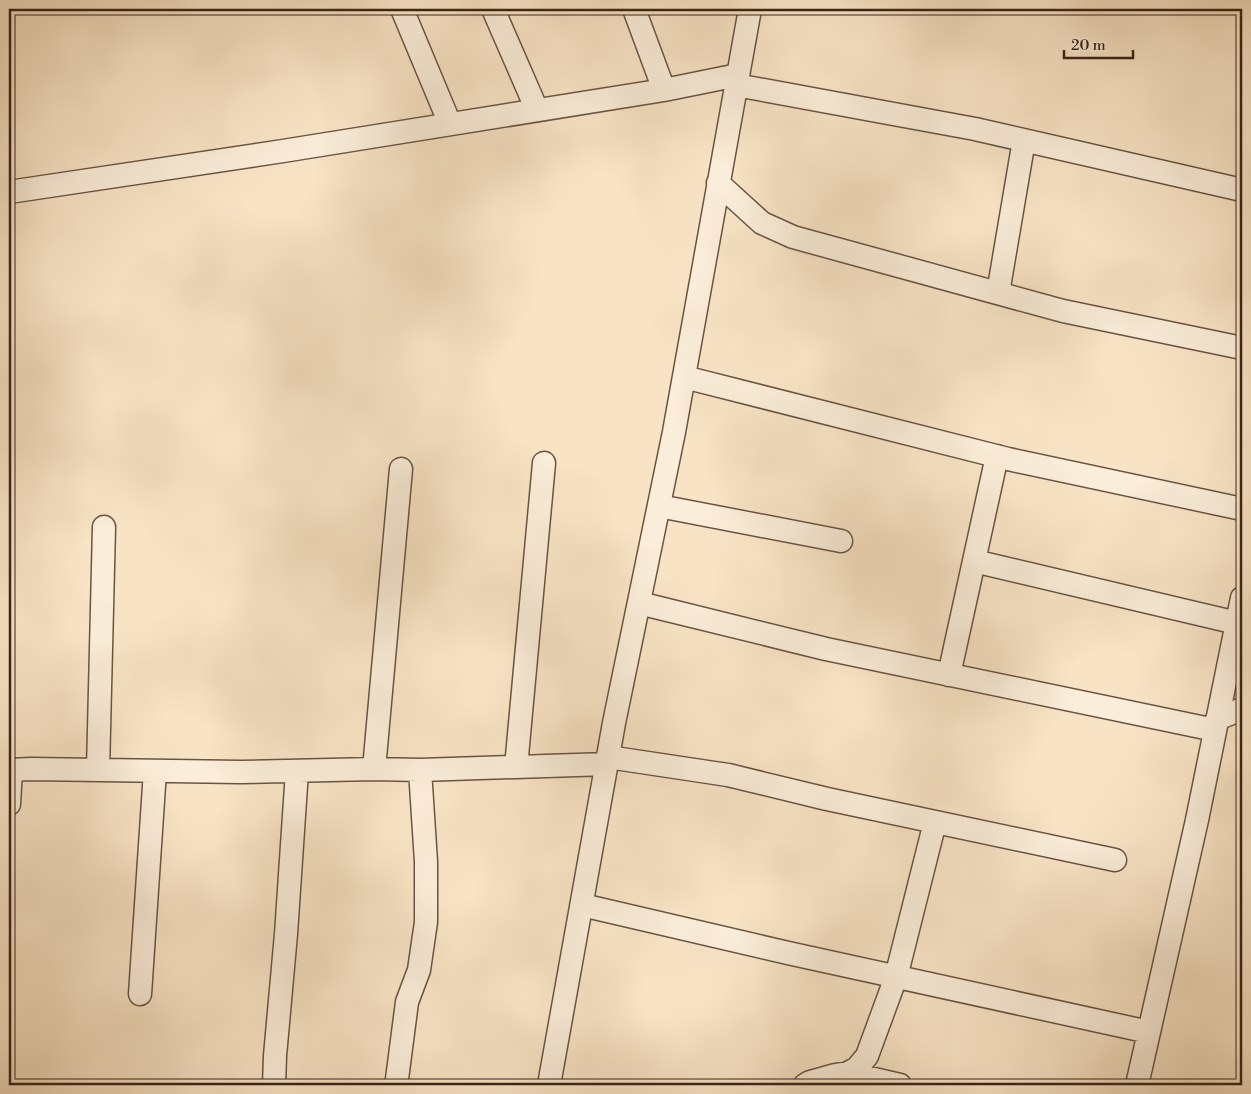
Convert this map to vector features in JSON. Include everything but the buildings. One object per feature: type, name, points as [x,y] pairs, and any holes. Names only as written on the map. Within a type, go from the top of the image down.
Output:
[{"type":"street","points":[[402,9],[450,124]]},
{"type":"street","points":[[493,9],[537,110]]},
{"type":"street","points":[[634,9],[664,90]]},
{"type":"street","points":[[549,1085],[608,761],[684,377],[750,9]]},
{"type":"street","points":[[9,192],[737,80],[975,129],[1242,190]]},
{"type":"street","points":[[998,293],[1024,140]]},
{"type":"street","points":[[718,183],[762,223],[793,237],[1063,311],[1242,348]]},
{"type":"street","points":[[684,377],[997,456],[1242,509]]},
{"type":"street","points":[[949,674],[997,456]]},
{"type":"street","points":[[516,767],[544,463]]},
{"type":"street","points":[[374,769],[401,469]]},
{"type":"street","points":[[659,506],[841,541]]},
{"type":"street","points":[[98,770],[104,527]]},
{"type":"street","points":[[974,561],[1237,623]]},
{"type":"street","points":[[1137,1085],[1197,820],[1242,598]]},
{"type":"street","points":[[639,603],[826,649],[1216,725],[1242,709]]},
{"type":"street","points":[[9,804],[10,770],[241,772],[374,769],[420,770],[516,767],[608,761],[728,775],[828,799],[1115,860]]},
{"type":"street","points":[[397,1079],[407,1002],[418,970],[426,922],[426,862],[420,770]]},
{"type":"street","points":[[140,994],[155,771]]},
{"type":"street","points":[[274,1085],[297,771]]},
{"type":"street","points":[[805,1085],[835,1075],[848,1073],[857,1068],[867,1056],[896,977],[935,822]]},
{"type":"street","points":[[582,905],[896,977],[1149,1032]]},
{"type":"street","points":[[848,1073],[900,1085]]}]
